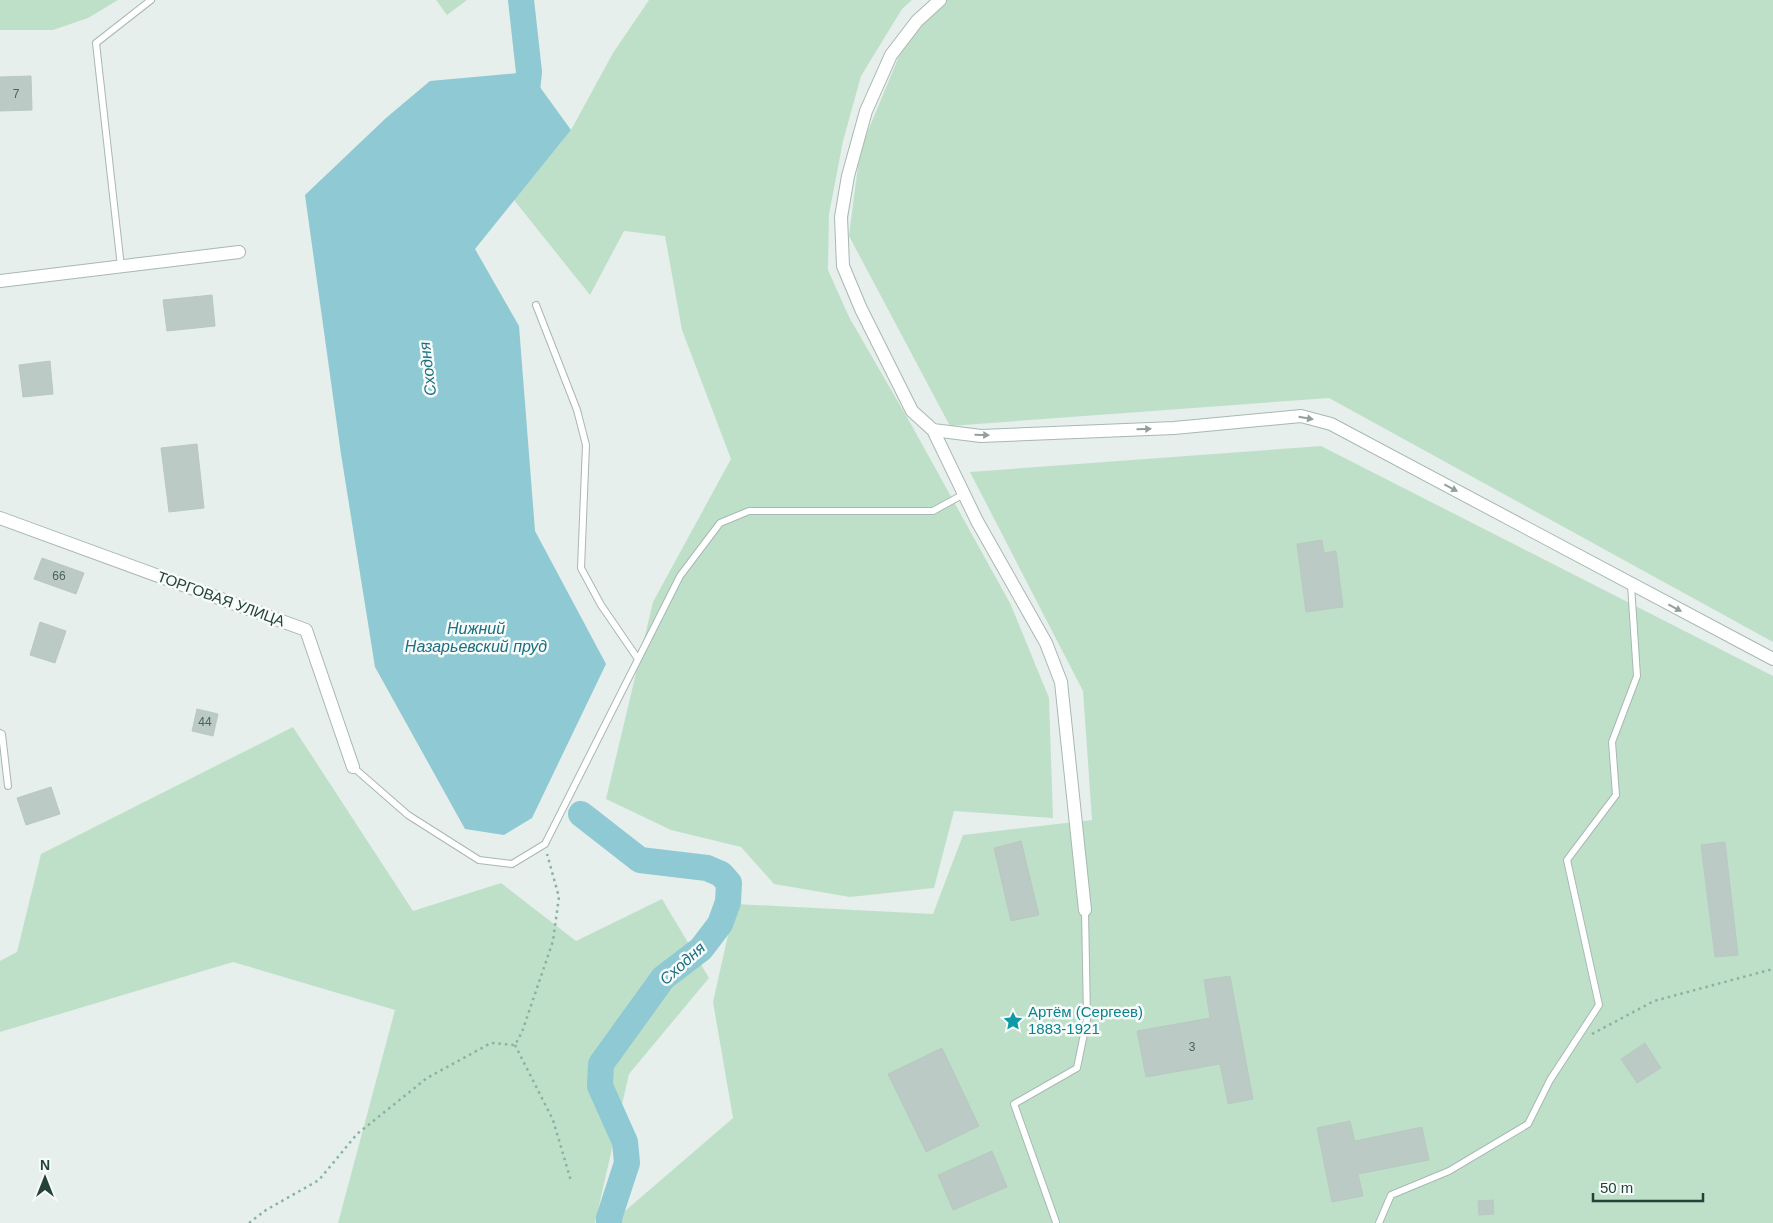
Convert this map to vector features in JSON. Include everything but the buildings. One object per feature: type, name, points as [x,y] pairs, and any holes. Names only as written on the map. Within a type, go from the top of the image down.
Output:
[{"type":"street","points":[[940,0],[917,21],[891,55],[866,111],[848,176],[841,217],[843,266],[861,310],[912,411],[933,430],[977,521],[1046,643],[1061,682],[1085,910]]},
{"type":"street","points":[[0,281],[239,252]]},
{"type":"street","points":[[933,430],[981,436],[1010,435],[1174,428],[1301,416],[1331,424],[1773,659]]},
{"type":"street","name":"ТОРГОВАЯ УЛИЦА","points":[[0,518],[306,630],[353,767]]},
{"type":"lane","points":[[121,267],[96,43],[151,0]]},
{"type":"lane","points":[[536,305],[576,410],[586,445],[580,568],[601,605],[638,659]]},
{"type":"lane","points":[[353,767],[408,815],[479,860],[512,864],[545,844],[680,576],[720,523],[749,511],[933,511],[964,494]]},
{"type":"lane","points":[[1379,1223],[1391,1195],[1449,1171],[1528,1124],[1550,1080],[1599,1005],[1567,860],[1616,795],[1612,742],[1636,676],[1632,585]]},
{"type":"lane","points":[[0,734],[2,734],[8,786]]},
{"type":"lane","points":[[1056,1222],[1014,1104],[1077,1068],[1087,1019],[1085,910]]},
{"type":"path","points":[[515,1045],[522,1032],[553,941],[559,897],[545,844]]},
{"type":"path","points":[[1573,1045],[1654,1001],[1773,969]]},
{"type":"path","points":[[249,1223],[266,1210],[320,1180],[357,1134],[427,1078],[491,1043],[515,1045]]},
{"type":"path","points":[[515,1045],[553,1120],[571,1181]]},
{"type":"green space","points":[[0,0],[118,0],[88,18],[53,30],[0,30]]},
{"type":"green space","points":[[436,0],[467,0],[447,15]]},
{"type":"green space","points":[[649,0],[912,0],[902,9],[861,76],[843,141],[829,214],[828,270],[849,317],[1011,605],[1049,698],[1053,818],[954,811],[934,888],[850,897],[774,884],[741,847],[671,830],[606,799],[653,602],[731,459],[682,330],[665,236],[624,231],[590,295],[514,200],[571,130],[613,53]]},
{"type":"green space","points":[[947,0],[1773,0],[1773,642],[1329,398],[950,426],[849,236],[860,150],[907,37]]},
{"type":"green space","points":[[1321,446],[1773,676],[1773,1223],[611,1223],[733,1118],[713,1002],[735,904],[933,914],[963,835],[1092,820],[1083,691],[970,472]]},
{"type":"green space","points":[[293,727],[413,911],[501,883],[576,941],[662,899],[709,978],[629,1074],[595,1223],[338,1223],[395,1010],[233,962],[0,1032],[0,961],[17,952],[41,854]]},
{"type":"water","name":"Нижний Назарьевский пруд","points":[[529,72],[571,130],[475,249],[519,326],[535,531],[606,664],[532,818],[504,835],[465,829],[375,667],[341,454],[305,195],[386,118],[430,81]]},
{"type":"waterway","name":"Сходня","points":[[521,0],[529,72],[525,109]]},
{"type":"waterway","name":"Сходня","points":[[581,814],[640,860],[707,868],[721,874],[729,883],[728,902],[720,924],[701,949],[663,978],[601,1064],[600,1086],[625,1142],[627,1163],[609,1223]]},
{"type":"place","name":"Артём (Сергеев) 1883-1921","points":[[1013,1021]]}]
